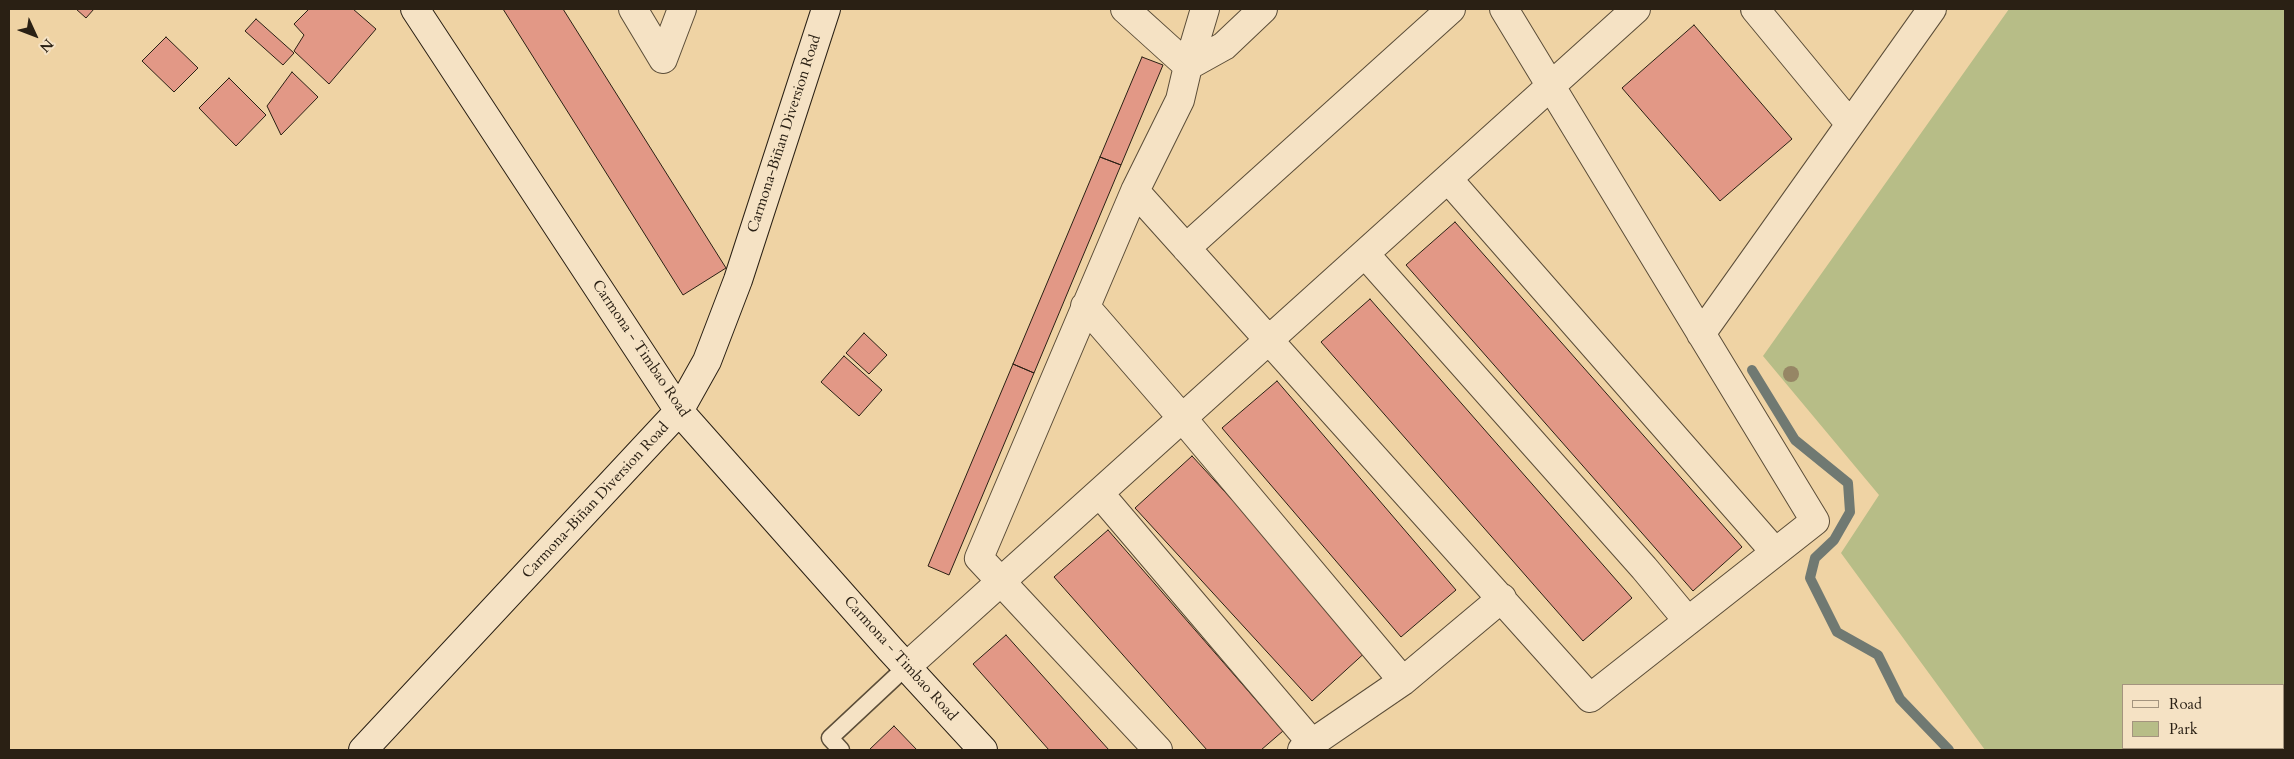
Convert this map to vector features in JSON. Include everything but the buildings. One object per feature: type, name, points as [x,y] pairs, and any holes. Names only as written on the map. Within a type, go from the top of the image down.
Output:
[{"type":"street","name":"Carmona - Timbao Road","points":[[415,9],[679,411],[978,749]]},
{"type":"street","points":[[633,9],[663,59],[682,9]]},
{"type":"street","name":"Carmona-Biñan Diversion Road","points":[[362,750],[679,411],[707,361],[738,280],[826,9]]},
{"type":"street","points":[[1125,9],[1188,66]]},
{"type":"street","points":[[1158,750],[979,558],[1135,191],[1180,100],[1205,9]]},
{"type":"street","points":[[1188,66],[1224,46],[1263,9]]},
{"type":"street","points":[[1186,248],[1451,9]]},
{"type":"street","points":[[1135,191],[1590,698],[1815,521],[1504,9]]},
{"type":"street","points":[[906,667],[1636,9]]},
{"type":"street","points":[[1755,9],[1850,124]]},
{"type":"street","points":[[1701,334],[1850,124],[1918,15]]},
{"type":"street","points":[[1448,179],[1776,552]]},
{"type":"street","points":[[1365,254],[1644,568],[1688,621]]},
{"type":"street","points":[[1085,306],[1183,418],[1403,681]]},
{"type":"street","points":[[1100,494],[1306,746],[1403,681],[1502,598]]},
{"type":"lane","points":[[841,750],[830,738],[906,667]]},
{"type":"green space","points":[[2009,9],[2285,9],[2285,750],[1985,750],[1841,553],[1879,495],[1763,356]]},
{"type":"waterway","points":[[1752,370],[1795,440],[1848,483],[1850,512],[1834,540],[1815,558],[1810,578],[1837,632],[1878,655],[1900,699],[1949,750]]}]
